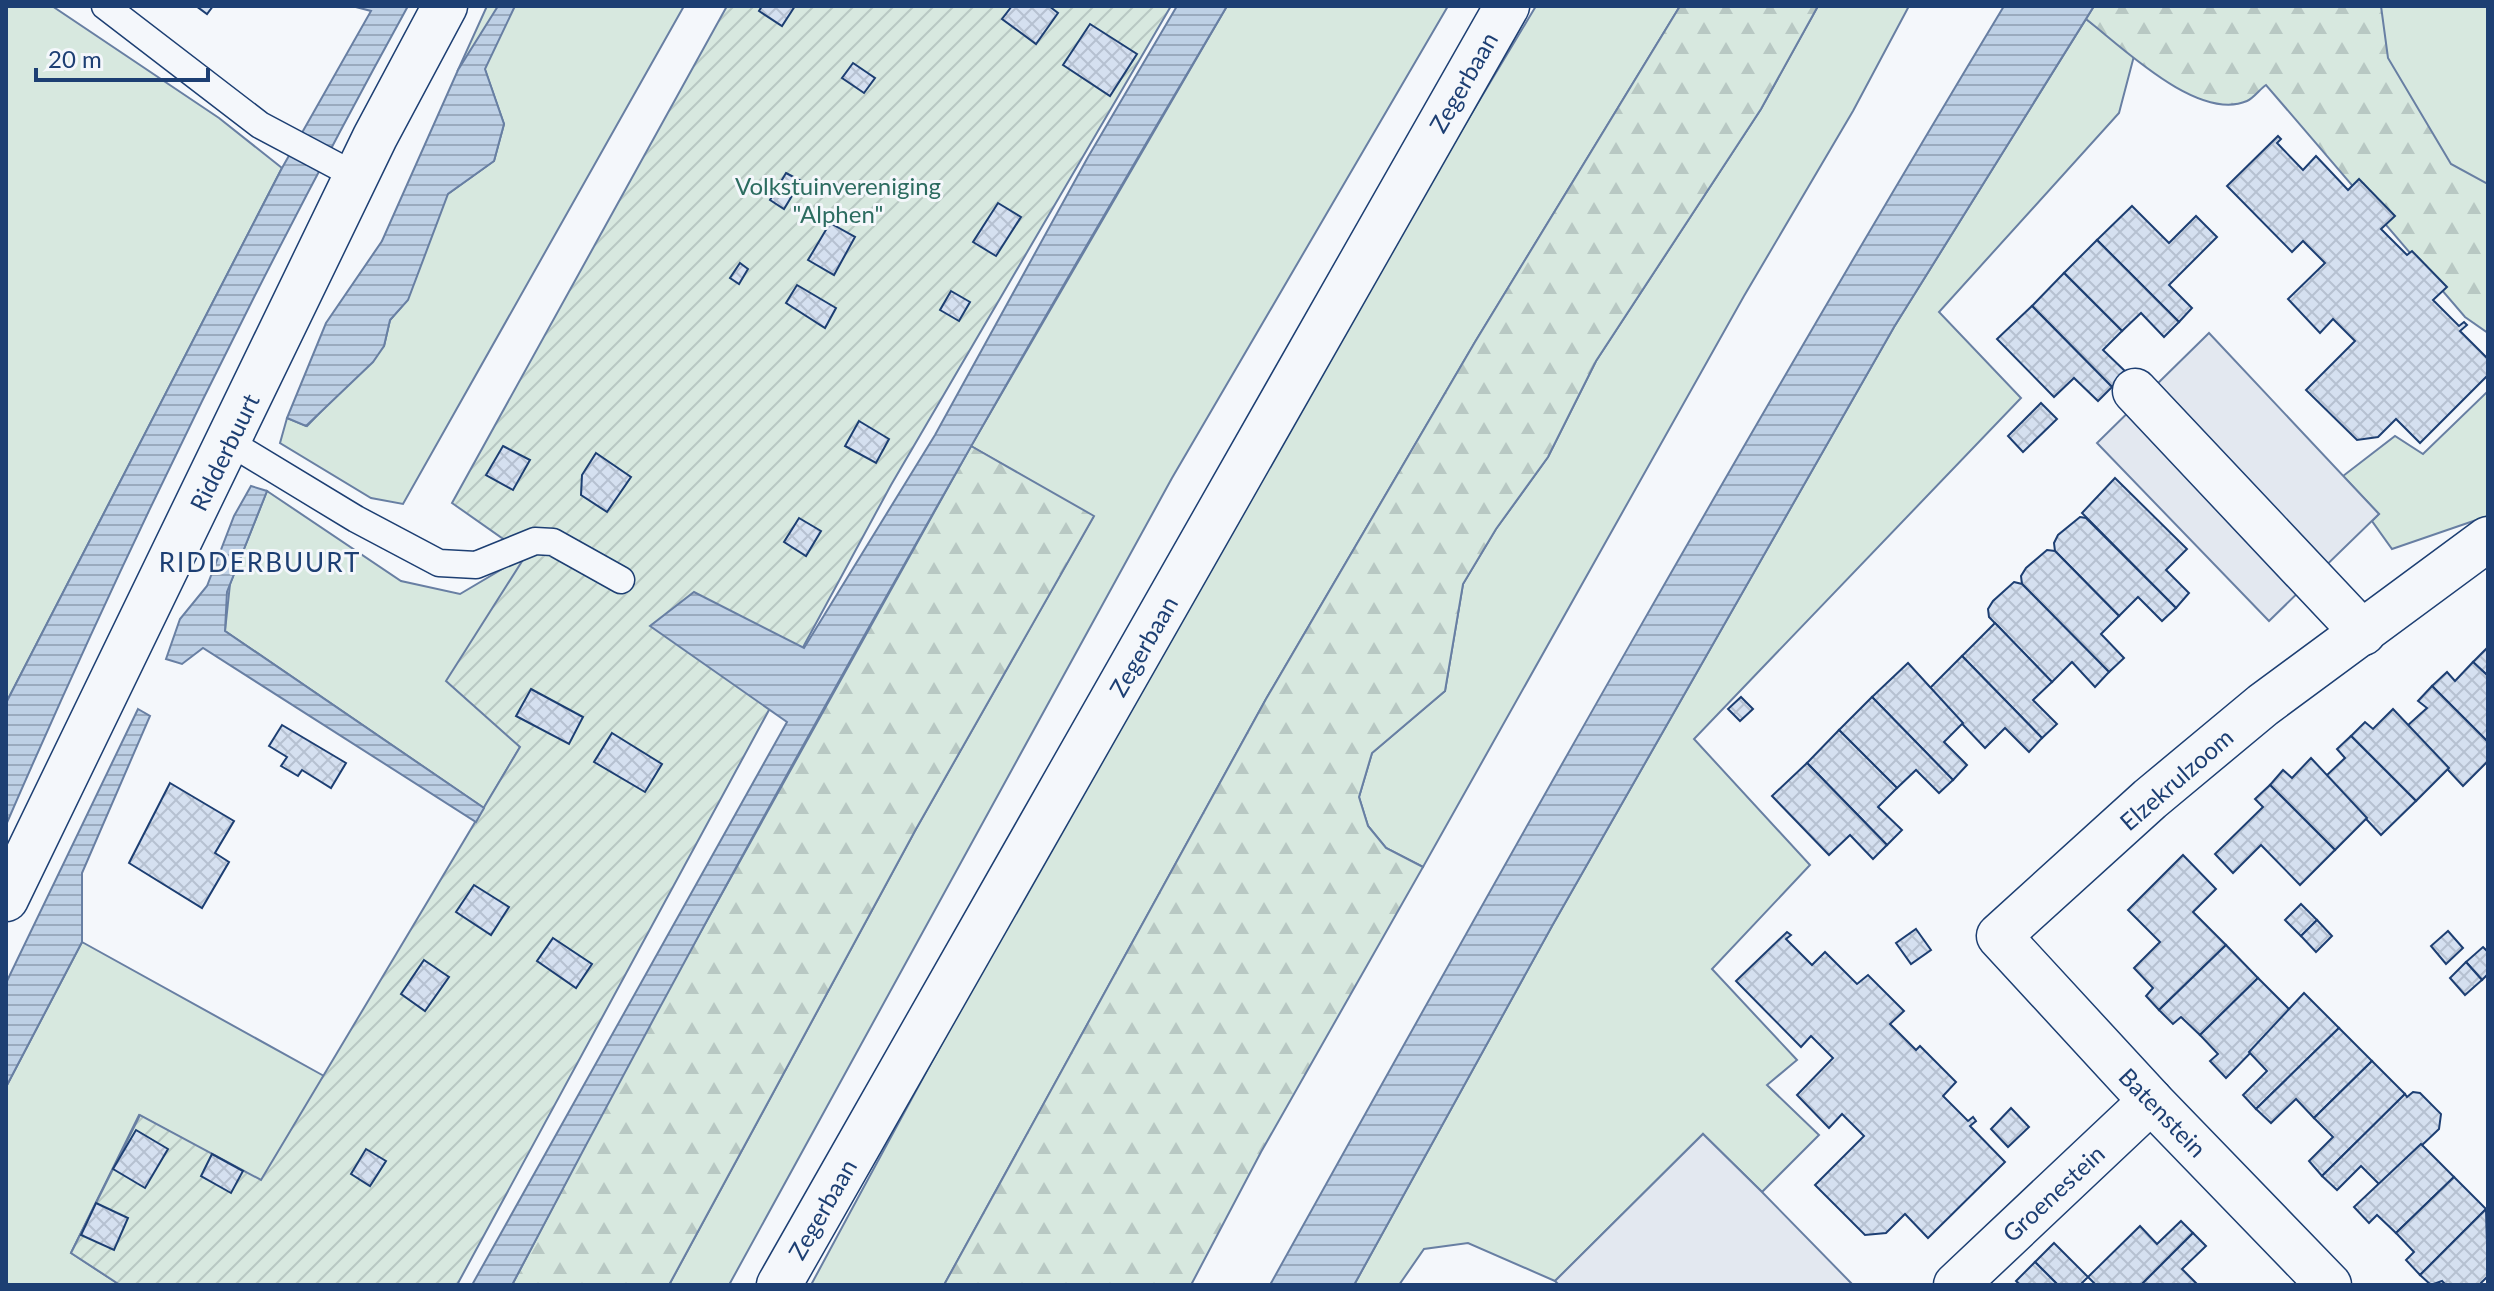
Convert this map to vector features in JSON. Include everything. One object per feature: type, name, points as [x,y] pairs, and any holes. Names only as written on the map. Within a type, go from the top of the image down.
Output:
[{"type":"street","name":"Ridderbuurt","points":[[6,899],[356,176],[445,6]]},
{"type":"street","name":"Zegerbaan","points":[[779,1285],[1507,6]]},
{"type":"street","points":[[2135,391],[2363,633]]},
{"type":"street","name":"Elzekrulzoom","points":[[1999,936],[2150,799],[2263,705],[2488,539]]},
{"type":"street","name":"Batenstein","points":[[1999,936],[2151,1101],[2329,1285]]},
{"type":"street","name":"Groenestein","points":[[1956,1285],[2151,1101]]},
{"type":"lane","points":[[105,6],[260,125],[356,176]]},
{"type":"lane","points":[[229,442],[356,519],[439,563],[476,565],[535,541],[553,542],[621,580]]},
{"type":"green space","points":[[6,6],[52,6],[219,118],[282,168],[6,703]]},
{"type":"green space","points":[[487,6],[684,6],[403,504],[371,498],[280,443],[287,418],[307,426],[384,346],[390,320],[407,300],[382,241],[494,161],[504,124],[485,70],[458,70]]},
{"type":"green space","name":"Volkstuinvereniging \"Alphen\"","points":[[727,6],[1171,6],[891,485],[457,1285],[120,1285],[71,1253],[140,1115],[261,1180],[520,747],[446,681],[526,555],[452,503]]},
{"type":"green space","points":[[1227,6],[1448,6],[1172,478],[729,1285],[669,1285],[916,829],[1093,517],[971,446]]},
{"type":"green space","points":[[1536,6],[1680,6],[1475,342],[1266,699],[944,1285],[811,1285],[1166,641],[1349,322]]},
{"type":"green space","points":[[1680,6],[1818,6],[1761,109],[1596,361],[1548,457],[1496,529],[1463,584],[1445,691],[1372,753],[1359,797],[1368,826],[1386,848],[1423,867],[1261,1152],[1191,1285],[944,1285],[1266,699],[1475,342]]},
{"type":"green space","points":[[1818,6],[1909,6],[1853,111],[1744,296],[1423,867],[1386,848],[1368,826],[1359,797],[1372,753],[1445,691],[1463,584],[1496,529],[1548,457],[1596,361],[1761,109]]},
{"type":"green space","points":[[2094,6],[2381,6],[2388,58],[2451,164],[2488,184],[2488,333],[2465,317],[2266,85],[2247,101],[2227,105],[2184,92],[2140,63],[2086,19]]},
{"type":"green space","points":[[2198,6],[2488,6],[2488,317]]},
{"type":"green space","points":[[2086,19],[2134,56],[2119,113],[1939,312],[2021,398],[1694,739],[1810,865],[1712,969],[1797,1060],[1767,1085],[1819,1135],[1762,1192],[1703,1134],[1555,1281],[1468,1243],[1424,1249],[1399,1285],[1354,1285],[1552,926],[1894,327]]},
{"type":"green space","points":[[2488,391],[2488,516],[2392,549],[2372,521],[2379,514],[2343,476],[2395,436],[2423,454]]},
{"type":"green space","points":[[971,446],[1094,516],[916,829],[669,1285],[512,1285],[642,1037]]},
{"type":"green space","points":[[267,491],[401,581],[460,594],[526,555],[520,747],[484,808],[225,631],[230,584]]},
{"type":"green space","points":[[82,942],[324,1076],[261,1181],[139,1115],[71,1253],[120,1285],[6,1285],[6,1087]]},
{"type":"shaded area","points":[[2209,333],[2379,514],[2269,621],[2097,443]]},
{"type":"shaded area","points":[[1703,1134],[1853,1285],[1559,1285],[1555,1281]]},
{"type":"water","points":[[352,6],[408,6],[300,207],[197,411],[99,617],[6,825],[6,703],[282,168],[371,11]]},
{"type":"water","points":[[498,6],[515,6],[485,69],[504,124],[494,161],[448,194],[408,300],[390,320],[384,346],[373,362],[306,426],[287,418],[326,323],[382,241],[458,70]]},
{"type":"water","points":[[1177,6],[1227,6],[1042,322],[861,641],[684,962],[512,1285],[472,1285],[787,722],[650,626],[694,592],[804,648],[935,435],[1088,157]]},
{"type":"water","points":[[2004,6],[2094,6],[1894,327],[1552,926],[1354,1285],[1270,1285],[1631,642]]},
{"type":"water","points":[[251,486],[267,491],[227,592],[225,631],[484,808],[476,822],[203,648],[182,664],[166,659],[180,619],[207,586],[234,516]]},
{"type":"water","points":[[138,709],[150,716],[82,873],[82,942],[6,1087],[6,983]]},
{"type":"building","points":[[196,6],[213,6],[207,14]]},
{"type":"building","points":[[762,6],[795,6],[782,26],[759,11]]},
{"type":"building","points":[[1012,6],[1049,6],[1058,13],[1036,44],[1002,19]]},
{"type":"building","points":[[1090,24],[1137,54],[1110,96],[1063,65]]},
{"type":"building","points":[[853,63],[875,78],[864,93],[842,78]]},
{"type":"building","points":[[2278,136],[2281,139],[2277,143],[2303,170],[2316,156],[2348,190],[2359,179],[2395,216],[2381,229],[2407,255],[2412,251],[2447,287],[2433,300],[2459,326],[2464,322],[2467,325],[2460,331],[2488,359],[2488,375],[2420,443],[2396,419],[2378,437],[2357,440],[2306,390],[2355,341],[2333,319],[2320,333],[2288,299],[2325,263],[2303,241],[2292,252],[2227,186]]},
{"type":"building","points":[[786,173],[801,181],[784,209],[770,200]]},
{"type":"building","points":[[998,203],[1021,217],[996,256],[973,242]]},
{"type":"building","points":[[2132,206],[2169,243],[2196,216],[2217,237],[2169,285],[2192,308],[2179,322],[2097,240]]},
{"type":"building","points":[[830,223],[855,237],[834,275],[808,260]]},
{"type":"building","points":[[2097,240],[2179,322],[2164,337],[2141,313],[2122,331],[2064,273]]},
{"type":"building","points":[[740,263],[748,269],[739,284],[730,278]]},
{"type":"building","points":[[2064,273],[2122,331],[2103,350],[2127,373],[2112,387],[2032,306]]},
{"type":"building","points":[[797,285],[836,308],[825,328],[786,303]]},
{"type":"building","points":[[951,291],[970,302],[959,321],[940,310]]},
{"type":"building","points":[[2032,306],[2112,387],[2098,401],[2074,378],[2054,397],[1997,339]]},
{"type":"building","points":[[2041,403],[2057,419],[2023,452],[2008,436]]},
{"type":"building","points":[[859,421],[889,439],[876,463],[845,446]]},
{"type":"building","points":[[503,446],[530,460],[513,490],[486,475]]},
{"type":"building","points":[[596,453],[631,477],[607,512],[581,495],[582,475]]},
{"type":"building","points":[[2115,478],[2187,549],[2166,570],[2189,593],[2176,608],[2082,513]]},
{"type":"building","points":[[2080,517],[2086,518],[2176,608],[2162,621],[2138,597],[2119,616],[2055,551],[2054,543],[2058,535]]},
{"type":"building","points":[[799,518],[821,531],[806,556],[784,542]]},
{"type":"building","points":[[2047,550],[2055,551],[2119,616],[2101,634],[2124,658],[2109,672],[2022,584],[2021,576],[2026,568]]},
{"type":"building","points":[[2014,582],[2022,584],[2109,672],[2095,687],[2072,662],[2052,682],[1989,617],[1988,609],[1993,601]]},
{"type":"building","points":[[1995,623],[2052,682],[2033,700],[2057,724],[2042,738],[1962,656]]},
{"type":"building","points":[[2488,647],[2488,676],[2473,662]]},
{"type":"building","points":[[1962,656],[2042,738],[2029,752],[2005,728],[1985,748],[1929,689]]},
{"type":"building","points":[[2473,662],[2488,676],[2488,742],[2432,686],[2447,672],[2455,681]]},
{"type":"building","points":[[1908,663],[1963,723],[1944,742],[1967,765],[1953,780],[1872,697]]},
{"type":"building","points":[[2432,686],[2488,742],[2488,761],[2463,786],[2407,726],[2427,708],[2418,701]]},
{"type":"building","points":[[531,689],[583,717],[569,744],[516,716]]},
{"type":"building","points":[[1741,697],[1753,709],[1740,721],[1728,709]]},
{"type":"building","points":[[1872,697],[1953,780],[1939,793],[1916,770],[1897,788],[1839,730]]},
{"type":"building","points":[[2393,709],[2449,768],[2416,801],[2351,736],[2365,722],[2373,729]]},
{"type":"building","points":[[282,725],[346,763],[331,788],[302,770],[298,776],[281,766],[287,757],[269,746]]},
{"type":"building","points":[[1839,730],[1897,788],[1878,807],[1902,830],[1887,845],[1807,763]]},
{"type":"building","points":[[612,733],[662,764],[645,792],[594,762]]},
{"type":"building","points":[[2351,736],[2416,801],[2381,835],[2326,776],[2345,758],[2337,749]]},
{"type":"building","points":[[2311,758],[2367,818],[2335,850],[2270,785],[2283,770],[2292,778]]},
{"type":"building","points":[[1807,763],[1887,845],[1873,859],[1850,835],[1829,855],[1772,796]]},
{"type":"building","points":[[170,783],[234,821],[215,853],[229,862],[202,908],[129,863]]},
{"type":"building","points":[[2270,785],[2335,850],[2300,885],[2261,845],[2233,873],[2215,854],[2263,807],[2255,799]]},
{"type":"building","points":[[2183,855],[2216,889],[2193,912],[2226,945],[2159,1010],[2146,996],[2153,988],[2134,968],[2160,942],[2128,910]]},
{"type":"building","points":[[474,885],[509,907],[491,935],[456,912]]},
{"type":"building","points":[[2301,904],[2317,920],[2301,936],[2285,920]]},
{"type":"building","points":[[2317,920],[2332,936],[2316,952],[2301,936]]},
{"type":"building","points":[[1916,929],[1931,950],[1911,964],[1896,943]]},
{"type":"building","points":[[2448,931],[2463,948],[2446,964],[2431,946]]},
{"type":"building","points":[[1787,932],[1791,935],[1786,939],[1812,965],[1825,952],[1857,984],[1868,975],[1904,1011],[1890,1024],[1916,1050],[1920,1046],[1956,1082],[1943,1096],[1968,1121],[1973,1117],[1976,1121],[1970,1126],[2005,1162],[1928,1238],[1905,1214],[1886,1233],[1865,1235],[1815,1185],[1864,1136],[1842,1114],[1829,1128],[1797,1095],[1833,1058],[1811,1036],[1801,1047],[1736,981]]},
{"type":"building","points":[[553,938],[592,964],[576,988],[537,961]]},
{"type":"building","points":[[2226,945],[2258,978],[2200,1035],[2181,1017],[2173,1024],[2159,1010]]},
{"type":"building","points":[[2483,947],[2488,952],[2488,974],[2482,980],[2466,962]]},
{"type":"building","points":[[424,960],[449,977],[425,1011],[401,994]]},
{"type":"building","points":[[2466,962],[2482,980],[2465,995],[2450,978]]},
{"type":"building","points":[[2258,978],[2291,1011],[2226,1078],[2210,1061],[2218,1054],[2200,1035]]},
{"type":"building","points":[[2304,993],[2339,1028],[2256,1109],[2243,1095],[2267,1071],[2249,1052]]},
{"type":"building","points":[[2339,1028],[2372,1061],[2314,1118],[2296,1099],[2271,1123],[2256,1109]]},
{"type":"building","points":[[2372,1061],[2405,1094],[2322,1176],[2309,1161],[2333,1137],[2314,1118]]},
{"type":"building","points":[[2413,1092],[2420,1093],[2441,1114],[2439,1129],[2380,1185],[2361,1166],[2337,1190],[2322,1176],[2405,1094],[2407,1097]]},
{"type":"building","points":[[2011,1108],[2029,1127],[2008,1147],[1991,1129]]},
{"type":"building","points":[[136,1130],[168,1149],[145,1188],[113,1169]]},
{"type":"building","points":[[2421,1144],[2454,1177],[2396,1233],[2377,1215],[2369,1223],[2354,1207]]},
{"type":"building","points":[[366,1149],[386,1161],[370,1186],[351,1174]]},
{"type":"building","points":[[212,1154],[243,1171],[231,1193],[201,1176]]},
{"type":"building","points":[[2454,1177],[2486,1209],[2420,1275],[2406,1260],[2414,1252],[2396,1233]]},
{"type":"building","points":[[96,1203],[128,1218],[114,1250],[81,1235]]},
{"type":"building","points":[[2486,1209],[2488,1276],[2479,1285],[2446,1285],[2442,1281],[2431,1285],[2420,1275]]},
{"type":"building","points":[[2181,1221],[2193,1233],[2141,1285],[2096,1285],[2088,1277],[2140,1226],[2157,1244]]},
{"type":"building","points":[[2193,1233],[2206,1246],[2182,1269],[2198,1285],[2141,1285]]},
{"type":"building","points":[[2054,1243],[2088,1277],[2080,1285],[2058,1285],[2035,1262]]},
{"type":"building","points":[[2035,1262],[2058,1285],[2020,1285],[2016,1281]]},
{"type":"district","name":"RIDDERBUURT","points":[[260,562]]}]
